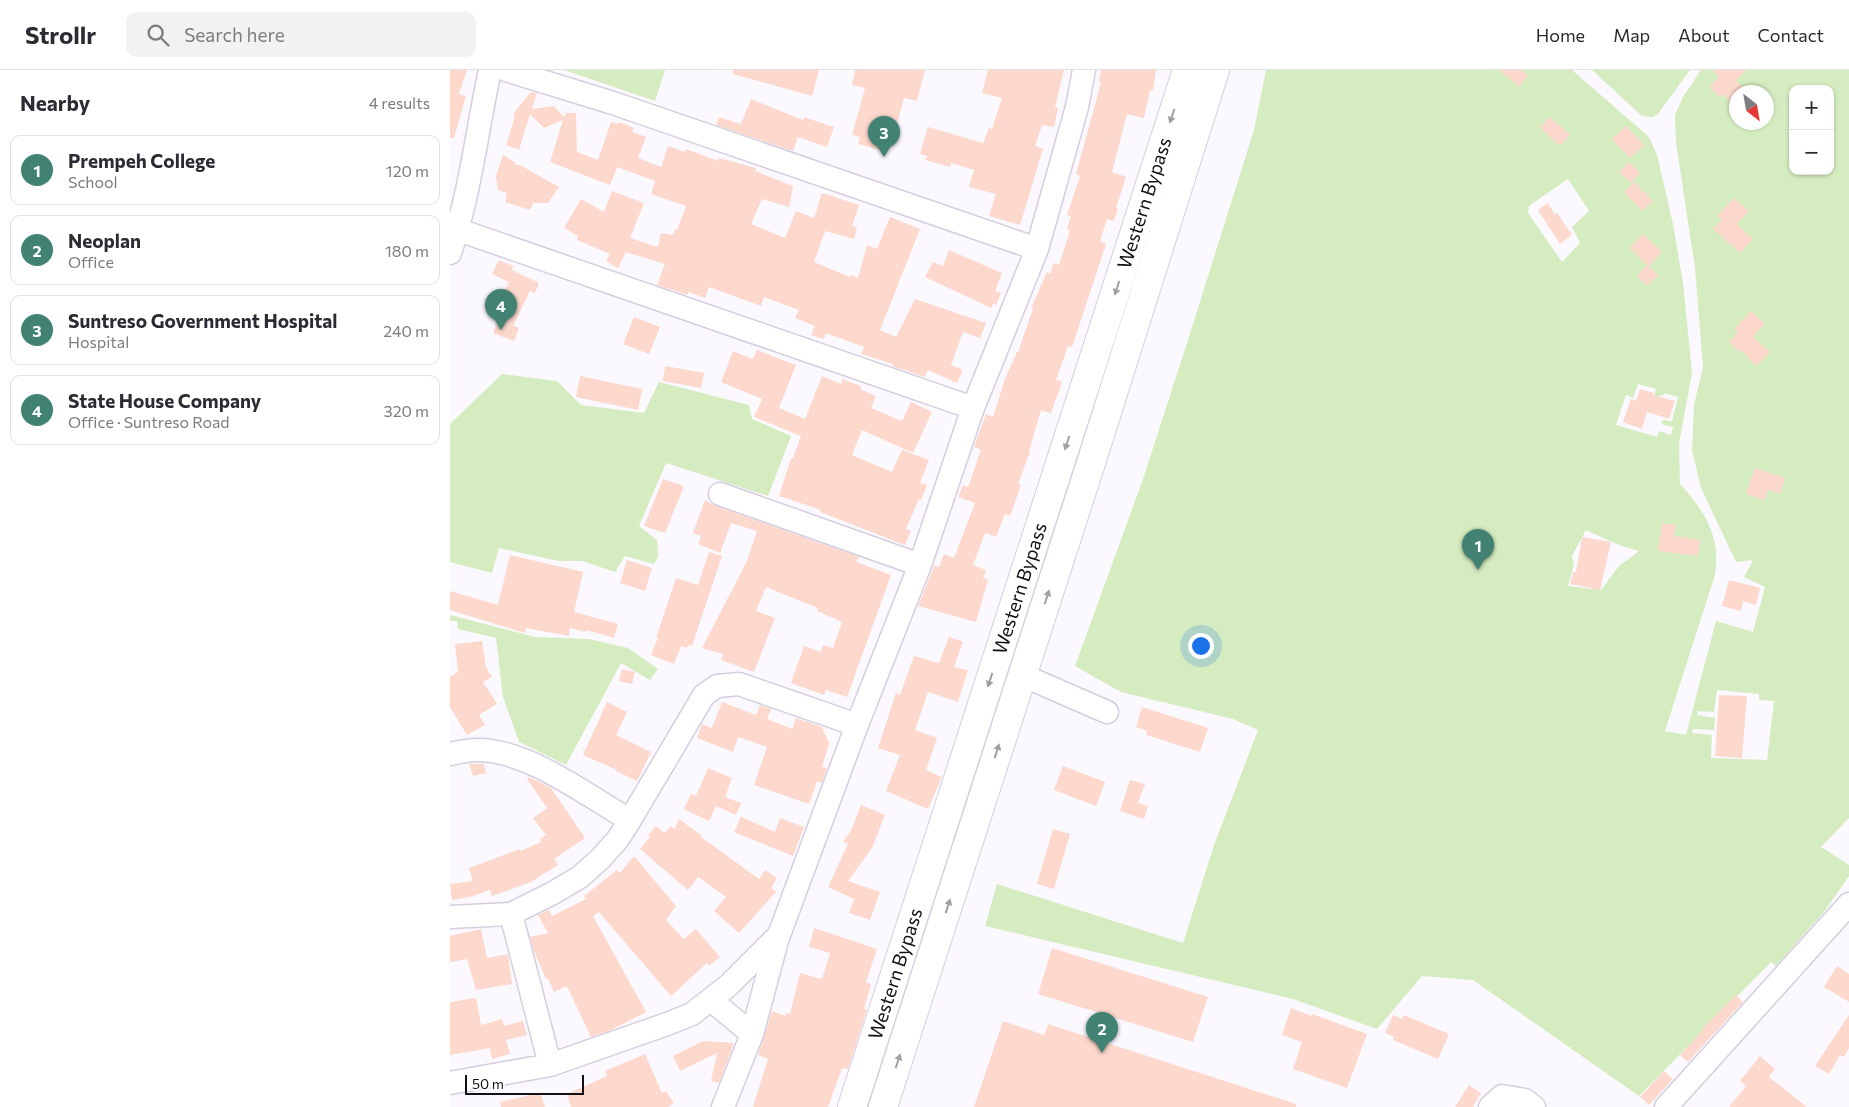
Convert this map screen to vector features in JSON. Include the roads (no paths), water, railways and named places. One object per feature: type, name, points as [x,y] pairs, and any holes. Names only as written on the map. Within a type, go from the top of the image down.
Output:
[{"type":"highway","name":"Western Bypass","points":[[852,1107],[1187,70]]},
{"type":"highway","name":"Western Bypass","points":[[883,1107],[1092,460],[1215,70]]},
{"type":"street","points":[[450,253],[454,228],[469,183],[490,70]]},
{"type":"street","points":[[506,70],[613,103],[1037,249]]},
{"type":"street","points":[[723,1107],[752,1034],[779,935],[857,725],[920,565],[973,408],[1037,249],[1078,107],[1084,70]]},
{"type":"street","points":[[454,228],[973,408]]},
{"type":"street","points":[[720,494],[920,565]]},
{"type":"street","points":[[1022,675],[1108,712]]},
{"type":"street","points":[[450,917],[511,914],[553,893],[580,876],[600,859],[618,839],[704,695],[717,686],[739,684],[857,725]]},
{"type":"street","points":[[450,754],[477,750],[502,753],[562,779],[597,802],[630,820]]},
{"type":"street","points":[[1666,1107],[1849,904]]},
{"type":"street","points":[[511,914],[550,1065]]},
{"type":"street","points":[[450,1083],[550,1065],[692,1014],[729,985],[779,935]]},
{"type":"street","points":[[711,1000],[752,1034]]},
{"type":"street","points":[[1490,1107],[1502,1096],[1525,1100],[1534,1107]]},
{"type":"place","name":"Suntreso Government Hospital","points":[[884,157]]},
{"type":"place","name":"State House Company","points":[[501,330]]},
{"type":"place","name":"Prempeh College","points":[[1478,570]]},
{"type":"place","name":"Neoplan","points":[[1102,1053]]}]
